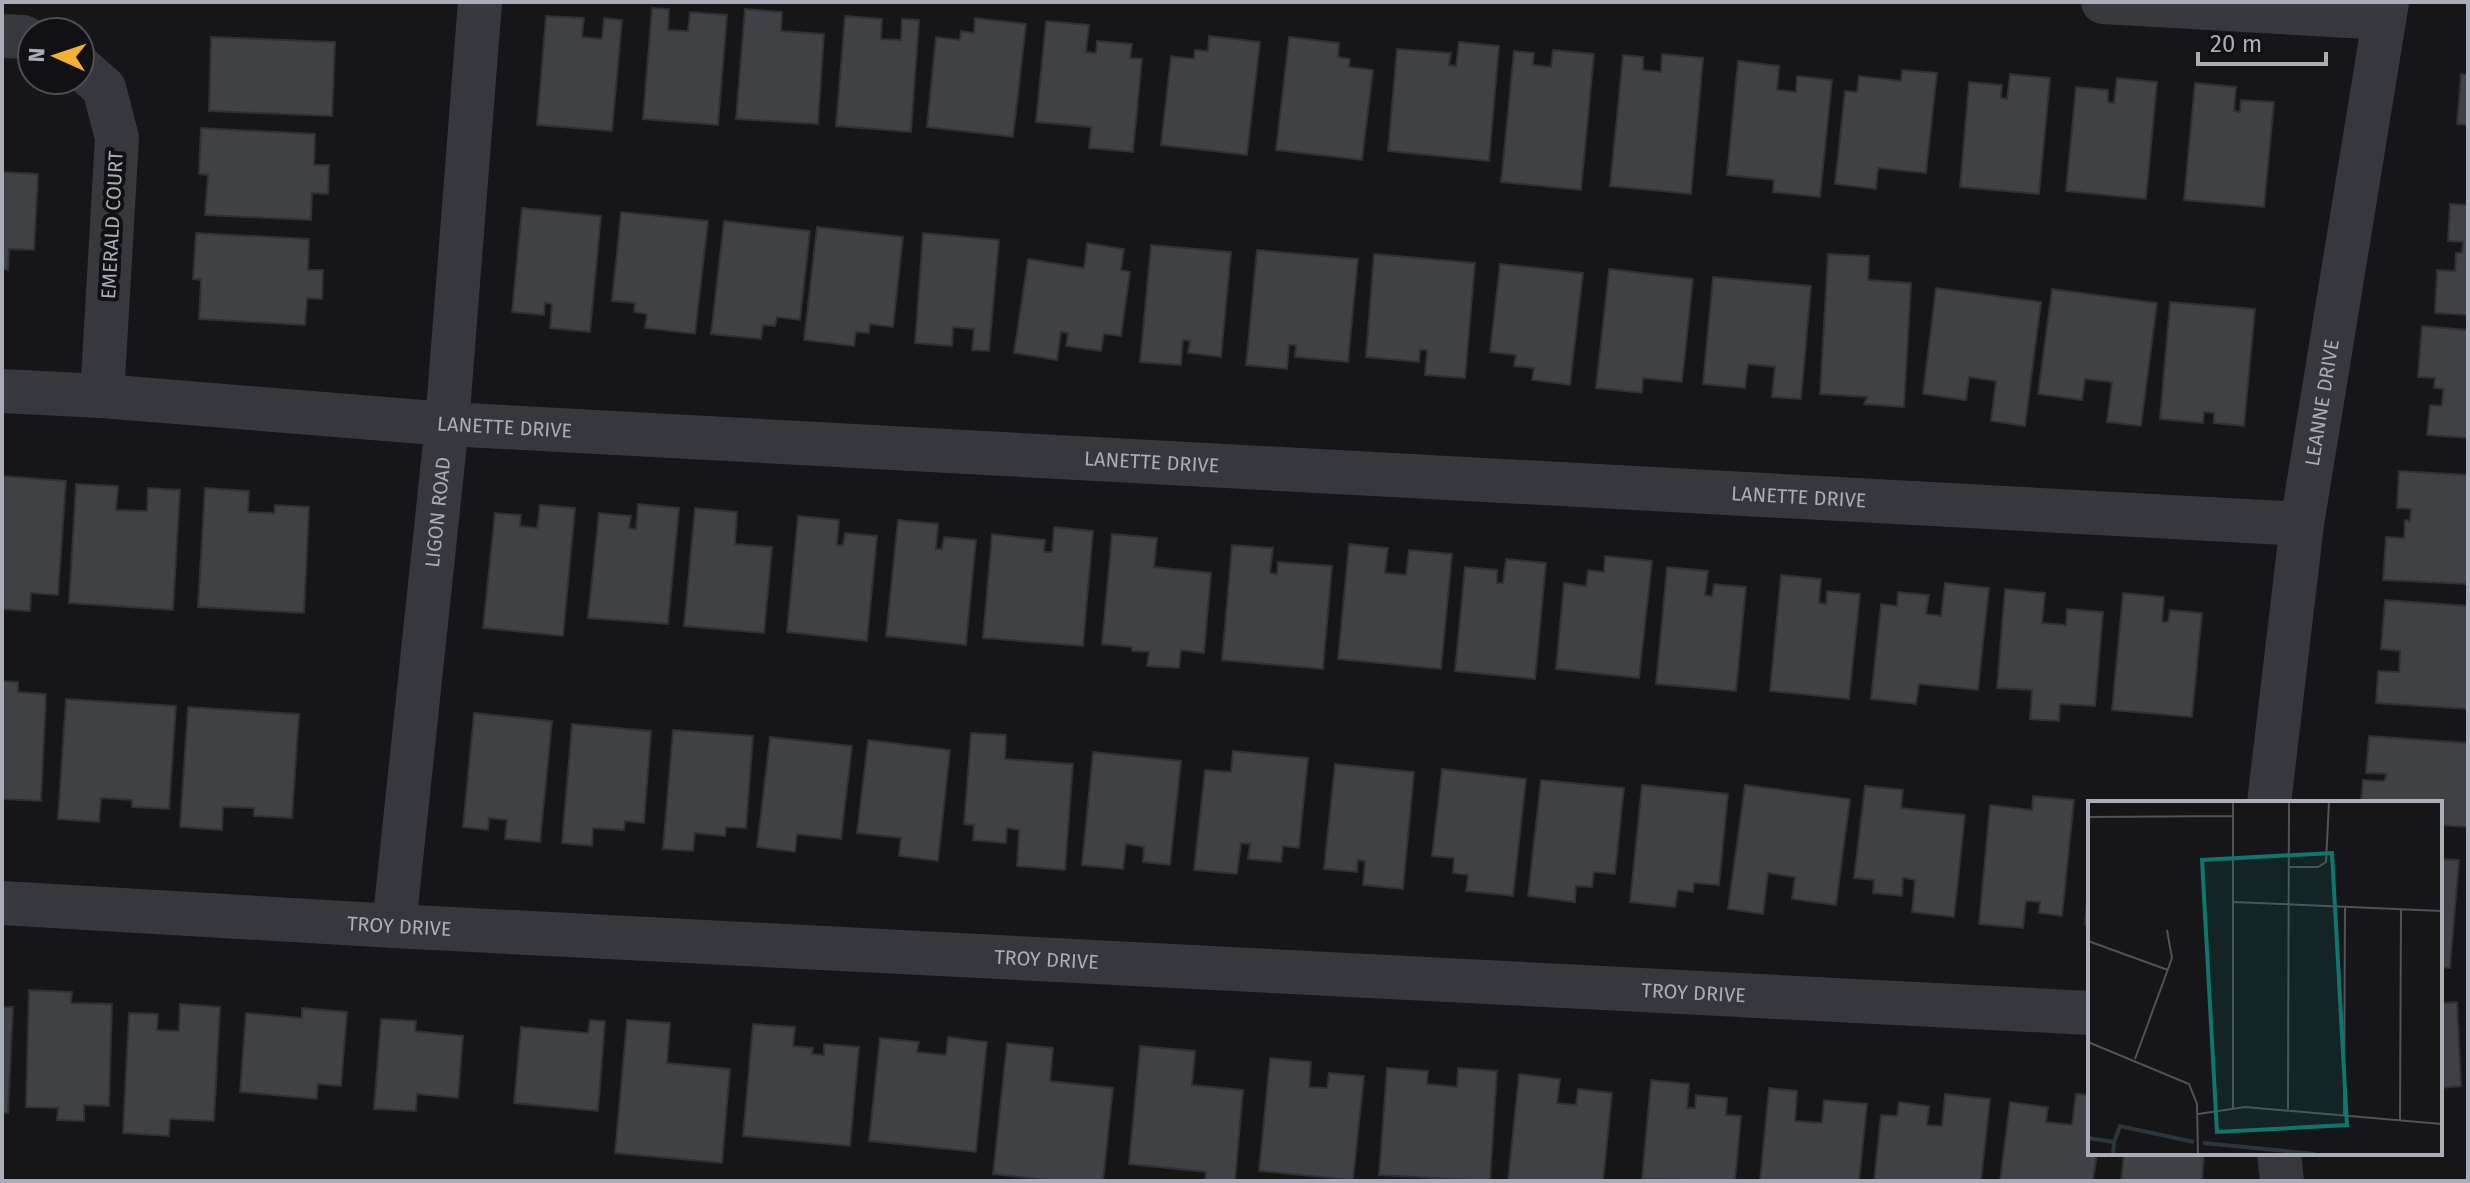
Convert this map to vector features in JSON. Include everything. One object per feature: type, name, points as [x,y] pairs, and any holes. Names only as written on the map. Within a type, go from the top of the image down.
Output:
[{"type":"street","name":"LIGON ROAD","points":[[394,926],[447,424],[480,2]]},
{"type":"street","points":[[2103,2],[2386,10]]},
{"type":"street","name":"LEANNE DRIVE","points":[[2269,801],[2302,524],[2386,10]]},
{"type":"street","name":"EMERALD COURT","points":[[96,81],[104,88],[117,138],[102,396]]},
{"type":"street","name":"LANETTE DRIVE","points":[[2,391],[102,396],[447,424],[2302,524]]},
{"type":"street","name":"TROY DRIVE","points":[[2,903],[2088,1013]]},
{"type":"street","points":[[2279,1155],[2282,1181]]},
{"type":"building","points":[[652,8],[669,9],[668,30],[688,31],[690,12],[727,15],[718,125],[643,119]]},
{"type":"building","points":[[745,9],[782,12],[781,31],[824,34],[818,124],[736,119]]},
{"type":"building","points":[[546,16],[584,18],[582,37],[602,39],[604,18],[622,20],[612,131],[537,125]]},
{"type":"building","points":[[845,16],[882,19],[881,39],[901,40],[902,19],[919,20],[911,132],[836,126]]},
{"type":"building","points":[[975,18],[1026,24],[1013,137],[927,127],[936,37],[960,40],[961,31],[974,33]]},
{"type":"building","points":[[1046,21],[1089,25],[1086,52],[1096,53],[1097,41],[1132,44],[1130,58],[1142,59],[1133,152],[1089,148],[1091,127],[1036,122]]},
{"type":"building","points":[[1209,36],[1260,42],[1247,155],[1161,145],[1171,56],[1194,59],[1195,50],[1208,51]]},
{"type":"building","points":[[211,37],[335,42],[332,116],[209,111]]},
{"type":"building","points":[[1289,37],[1339,43],[1338,57],[1350,59],[1349,67],[1373,70],[1362,160],[1276,150]]},
{"type":"building","points":[[1459,42],[1499,46],[1489,161],[1388,151],[1397,49],[1451,53],[1449,65],[1456,66]]},
{"type":"building","points":[[1553,50],[1594,54],[1581,190],[1501,182],[1514,51],[1534,53],[1533,65],[1551,67]]},
{"type":"building","points":[[1662,54],[1703,58],[1691,194],[1610,186],[1623,55],[1643,57],[1643,70],[1661,72]]},
{"type":"building","points":[[1738,61],[1779,66],[1777,90],[1796,92],[1797,76],[1832,80],[1820,197],[1773,192],[1774,180],[1727,175]]},
{"type":"building","points":[[1902,70],[1937,73],[1926,173],[1878,168],[1876,189],[1835,184],[1845,91],[1857,92],[1859,76],[1901,81]]},
{"type":"building","points":[[2010,74],[2050,78],[2039,194],[1960,187],[1969,82],[2002,85],[2001,98],[2007,99]]},
{"type":"building","points":[[2461,74],[2468,75],[2468,125],[2457,124]]},
{"type":"building","points":[[2117,78],[2157,82],[2146,199],[2066,191],[2076,87],[2108,90],[2108,102],[2114,103]]},
{"type":"building","points":[[2195,83],[2236,87],[2234,111],[2240,112],[2241,100],[2274,102],[2264,207],[2184,200]]},
{"type":"building","points":[[201,128],[315,134],[314,165],[329,165],[328,194],[312,193],[311,220],[205,215],[208,175],[199,174]]},
{"type":"building","points":[[2,172],[38,174],[34,250],[9,249],[8,270],[2,269]]},
{"type":"building","points":[[2450,204],[2468,205],[2468,315],[2435,313],[2437,270],[2455,271],[2456,253],[2462,253],[2463,242],[2448,241]]},
{"type":"building","points":[[522,208],[601,216],[590,332],[550,328],[552,304],[545,303],[544,315],[512,312]]},
{"type":"building","points":[[621,212],[708,221],[695,334],[645,328],[647,314],[634,312],[635,303],[612,301]]},
{"type":"building","points":[[724,221],[810,231],[800,320],[777,317],[775,326],[763,325],[761,339],[711,334]]},
{"type":"building","points":[[817,227],[903,237],[893,327],[870,324],[869,333],[856,332],[854,346],[804,340]]},
{"type":"building","points":[[196,233],[309,239],[308,270],[323,270],[322,299],[307,298],[305,325],[199,319],[201,280],[193,279]]},
{"type":"building","points":[[923,233],[999,240],[989,351],[972,350],[974,329],[953,327],[952,346],[915,343]]},
{"type":"building","points":[[1087,243],[1124,249],[1121,270],[1130,272],[1121,336],[1104,334],[1101,351],[1066,346],[1068,333],[1061,332],[1057,360],[1014,353],[1028,259],[1084,268]]},
{"type":"building","points":[[1151,245],[1231,252],[1221,357],[1188,353],[1190,341],[1183,340],[1181,365],[1140,362]]},
{"type":"building","points":[[1257,250],[1358,259],[1348,362],[1295,357],[1296,345],[1289,345],[1287,369],[1246,365]]},
{"type":"building","points":[[1374,254],[1475,263],[1465,378],[1425,375],[1427,350],[1420,350],[1419,362],[1366,357]]},
{"type":"building","points":[[1828,254],[1869,256],[1868,280],[1911,283],[1904,407],[1864,404],[1867,397],[1820,394]]},
{"type":"building","points":[[1500,264],[1583,273],[1570,385],[1532,380],[1534,368],[1514,366],[1516,355],[1490,352]]},
{"type":"building","points":[[1609,269],[1693,279],[1682,382],[1643,378],[1642,393],[1596,388]]},
{"type":"building","points":[[1713,277],[1811,286],[1801,399],[1772,397],[1775,367],[1748,364],[1745,388],[1703,384]]},
{"type":"building","points":[[1936,288],[2041,302],[2025,426],[1991,421],[1996,381],[1969,377],[1966,400],[1923,394]]},
{"type":"building","points":[[2052,289],[2157,303],[2141,426],[2107,422],[2112,382],[2085,379],[2082,400],[2038,394]]},
{"type":"building","points":[[2170,302],[2255,309],[2244,426],[2214,423],[2214,413],[2204,412],[2203,423],[2160,419]]},
{"type":"building","points":[[2422,326],[2468,330],[2468,438],[2427,435],[2430,405],[2442,406],[2443,389],[2434,388],[2435,378],[2418,377]]},
{"type":"building","points":[[2399,471],[2468,475],[2468,584],[2383,580],[2386,537],[2404,538],[2405,520],[2410,521],[2411,509],[2397,508]]},
{"type":"building","points":[[2,476],[66,481],[58,595],[31,593],[30,611],[2,609]]},
{"type":"building","points":[[76,484],[118,486],[116,510],[147,511],[148,488],[180,490],[173,610],[69,603]]},
{"type":"building","points":[[205,488],[249,491],[248,512],[274,513],[275,505],[309,507],[304,613],[198,607]]},
{"type":"building","points":[[638,504],[679,508],[668,624],[588,618],[599,513],[631,516],[629,528],[636,529]]},
{"type":"building","points":[[540,505],[575,508],[563,636],[483,628],[495,513],[521,515],[520,526],[537,528]]},
{"type":"building","points":[[695,508],[737,512],[735,544],[772,547],[764,633],[684,626]]},
{"type":"building","points":[[798,516],[839,520],[837,545],[843,545],[845,533],[877,536],[867,641],[787,632]]},
{"type":"building","points":[[898,520],[938,524],[936,549],[942,549],[944,537],[976,540],[966,645],[886,636]]},
{"type":"building","points":[[1054,527],[1093,531],[1083,646],[983,638],[992,534],[1045,540],[1044,552],[1052,552]]},
{"type":"building","points":[[1112,534],[1157,538],[1154,567],[1211,573],[1204,653],[1181,650],[1179,668],[1147,666],[1149,652],[1102,644]]},
{"type":"building","points":[[1349,544],[1388,548],[1385,573],[1406,575],[1409,550],[1452,554],[1441,669],[1338,659]]},
{"type":"building","points":[[1232,545],[1273,548],[1270,573],[1277,574],[1278,562],[1332,566],[1323,669],[1222,660]]},
{"type":"building","points":[[1605,556],[1652,561],[1639,678],[1556,669],[1564,583],[1586,586],[1588,570],[1604,572]]},
{"type":"building","points":[[1506,559],[1546,563],[1535,679],[1455,671],[1465,567],[1497,570],[1497,583],[1503,583]]},
{"type":"building","points":[[1667,567],[1708,571],[1705,595],[1712,596],[1714,584],[1746,587],[1736,691],[1656,684]]},
{"type":"building","points":[[1781,575],[1821,579],[1819,603],[1826,604],[1827,591],[1860,594],[1849,699],[1770,691]]},
{"type":"building","points":[[1945,583],[1989,588],[1978,690],[1919,684],[1916,704],[1871,699],[1881,604],[1897,606],[1898,592],[1929,595],[1926,614],[1941,616]]},
{"type":"building","points":[[2005,589],[2045,593],[2042,623],[2066,625],[2067,609],[2103,612],[2095,706],[2060,704],[2059,721],[2030,719],[2032,690],[1997,688]]},
{"type":"building","points":[[2123,593],[2164,597],[2162,622],[2168,622],[2170,610],[2202,613],[2192,717],[2112,710]]},
{"type":"building","points":[[2385,600],[2468,606],[2468,709],[2376,703],[2378,671],[2399,672],[2400,651],[2381,649]]},
{"type":"building","points":[[2,681],[18,682],[18,692],[46,694],[41,801],[2,799]]},
{"type":"building","points":[[66,699],[176,706],[169,809],[132,807],[132,800],[101,798],[99,822],[58,819]]},
{"type":"building","points":[[188,707],[299,714],[292,818],[254,816],[254,808],[223,807],[222,830],[180,827]]},
{"type":"building","points":[[474,713],[552,721],[540,842],[505,839],[507,820],[489,818],[488,830],[463,827]]},
{"type":"building","points":[[572,724],[651,731],[644,823],[625,821],[624,830],[593,828],[592,846],[562,843]]},
{"type":"building","points":[[673,730],[753,736],[746,828],[726,827],[725,836],[695,833],[693,851],[663,849]]},
{"type":"building","points":[[971,733],[1006,735],[1005,759],[1073,764],[1065,870],[1017,866],[1019,830],[1007,828],[1006,843],[973,840],[974,825],[964,824]]},
{"type":"building","points":[[2369,736],[2468,743],[2468,827],[2442,825],[2442,801],[2361,801],[2363,780],[2384,781],[2387,774],[2366,773]]},
{"type":"building","points":[[770,737],[852,746],[841,839],[797,834],[795,852],[757,847]]},
{"type":"building","points":[[868,740],[950,750],[938,861],[899,856],[901,838],[857,833]]},
{"type":"building","points":[[1233,751],[1308,758],[1299,848],[1283,846],[1281,862],[1248,859],[1250,844],[1241,843],[1237,874],[1194,870],[1205,770],[1231,772]]},
{"type":"building","points":[[1093,752],[1181,761],[1170,865],[1143,862],[1144,847],[1126,844],[1123,869],[1082,865]]},
{"type":"building","points":[[1335,764],[1414,772],[1403,889],[1363,885],[1365,861],[1358,860],[1357,872],[1324,869]]},
{"type":"building","points":[[1442,769],[1526,779],[1513,896],[1466,891],[1468,875],[1453,873],[1454,858],[1432,856]]},
{"type":"building","points":[[1541,780],[1624,788],[1615,874],[1594,872],[1592,887],[1576,886],[1575,902],[1528,896]]},
{"type":"building","points":[[1642,785],[1728,794],[1719,885],[1694,883],[1693,892],[1678,890],[1675,907],[1630,902]]},
{"type":"building","points":[[1745,785],[1850,799],[1836,905],[1792,899],[1795,877],[1768,873],[1763,914],[1728,909]]},
{"type":"building","points":[[1865,786],[1903,790],[1901,808],[1965,815],[1954,917],[1912,912],[1915,880],[1903,878],[1902,896],[1873,893],[1874,880],[1854,878]]},
{"type":"building","points":[[2033,796],[2074,800],[2062,916],[2039,913],[2040,902],[2026,901],[2023,928],[1979,924],[1990,805],[2032,810]]},
{"type":"building","points":[[2442,859],[2459,860],[2450,968],[2442,967]]},
{"type":"building","points":[[2088,890],[2088,925],[2085,924]]},
{"type":"building","points":[[29,990],[72,992],[71,1003],[112,1004],[109,1106],[84,1105],[84,1121],[57,1120],[58,1108],[26,1107]]},
{"type":"building","points":[[2457,1002],[2461,1086],[2442,1088],[2442,1003]]},
{"type":"building","points":[[180,1004],[220,1007],[214,1121],[170,1119],[169,1136],[123,1133],[129,1013],[158,1014],[157,1030],[179,1031]]},
{"type":"building","points":[[2,1007],[13,1007],[8,1113],[2,1113]]},
{"type":"building","points":[[302,1008],[347,1012],[341,1086],[318,1084],[317,1099],[240,1092],[246,1013],[302,1018]]},
{"type":"building","points":[[381,1019],[416,1021],[415,1031],[463,1036],[458,1098],[417,1094],[416,1111],[374,1109]]},
{"type":"building","points":[[590,1020],[605,1021],[598,1111],[514,1103],[521,1027],[588,1033]]},
{"type":"building","points":[[627,1020],[670,1023],[667,1063],[730,1069],[722,1163],[615,1153]]},
{"type":"building","points":[[753,1024],[795,1027],[793,1046],[813,1048],[812,1054],[824,1055],[824,1044],[859,1047],[850,1146],[743,1136]]},
{"type":"building","points":[[948,1037],[987,1042],[976,1152],[869,1141],[880,1038],[919,1042],[917,1052],[946,1055]]},
{"type":"building","points":[[1007,1043],[1053,1048],[1050,1081],[1113,1088],[1103,1181],[1055,1181],[993,1174]]},
{"type":"building","points":[[1140,1046],[1195,1051],[1192,1085],[1243,1090],[1235,1181],[1205,1181],[1206,1172],[1129,1164]]},
{"type":"building","points":[[1270,1058],[1311,1062],[1309,1087],[1327,1088],[1329,1073],[1364,1076],[1353,1180],[1259,1171]]},
{"type":"building","points":[[1387,1068],[1428,1071],[1427,1084],[1457,1087],[1458,1068],[1497,1071],[1490,1181],[1379,1175]]},
{"type":"building","points":[[1519,1074],[1560,1079],[1557,1103],[1576,1105],[1578,1089],[1612,1093],[1603,1181],[1508,1181]]},
{"type":"building","points":[[1651,1080],[1689,1084],[1687,1108],[1695,1108],[1696,1095],[1727,1098],[1726,1115],[1741,1116],[1735,1181],[1642,1179]]},
{"type":"building","points":[[1769,1088],[1797,1091],[1795,1121],[1822,1123],[1824,1100],[1867,1104],[1859,1181],[1760,1181]]},
{"type":"building","points":[[1945,1094],[1990,1099],[1981,1181],[1874,1181],[1881,1115],[1897,1116],[1899,1102],[1929,1106],[1927,1125],[1942,1126]]},
{"type":"building","points":[[2076,1094],[2088,1095],[2088,1155],[2097,1155],[2093,1181],[2000,1181],[2010,1102],[2048,1107],[2046,1122],[2072,1125]]},
{"type":"building","points":[[2124,1155],[2204,1155],[2202,1181],[2121,1181]]}]
